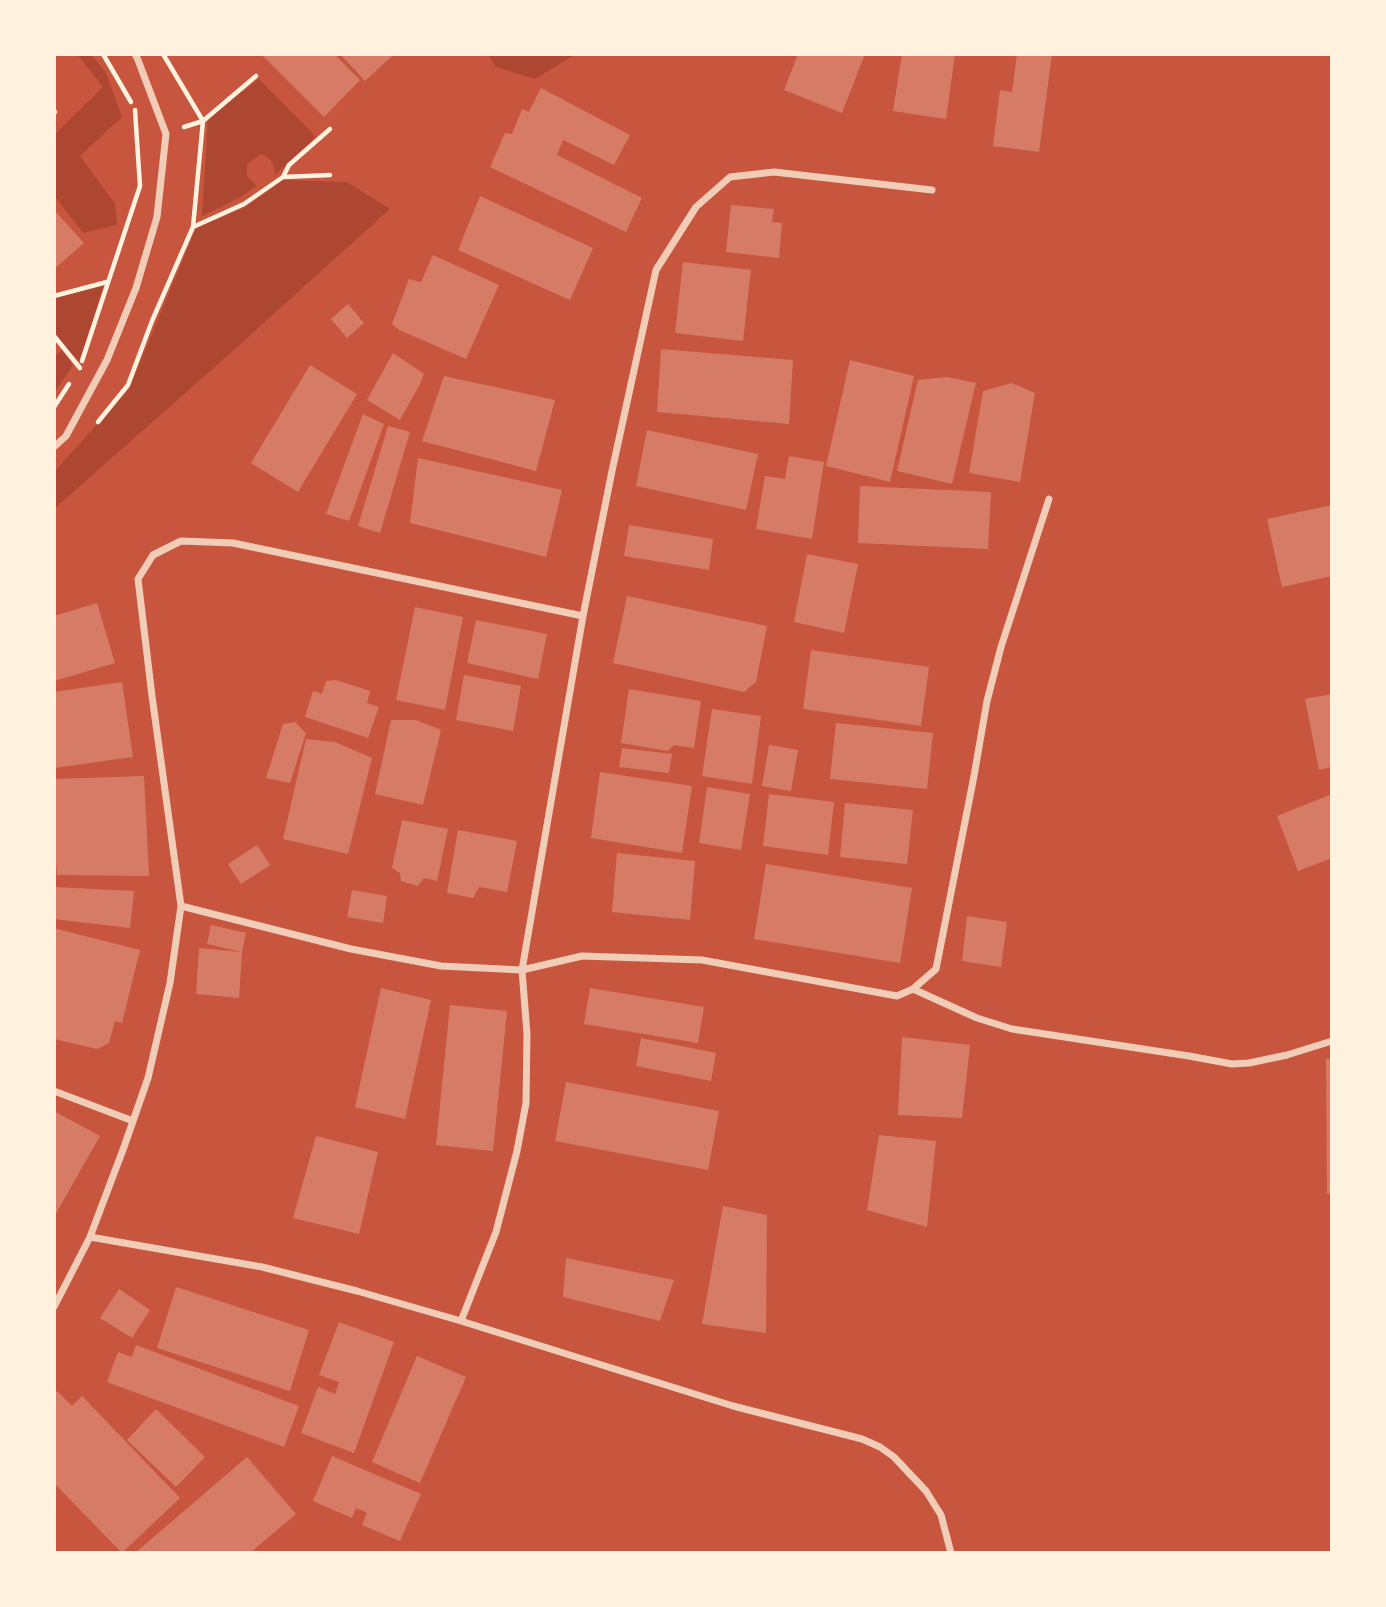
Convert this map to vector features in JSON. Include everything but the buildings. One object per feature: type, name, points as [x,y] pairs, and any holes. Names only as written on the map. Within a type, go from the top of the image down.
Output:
[{"type":"street","points":[[54,447],[66,436],[107,360],[136,288],[158,217],[166,134],[135,54]]},
{"type":"street","points":[[461,1321],[496,1232],[526,1103],[527,1048],[522,970],[583,616],[656,270],[696,207],[730,177],[774,172],[932,190]]},
{"type":"street","points":[[181,906],[351,949],[441,966],[522,970],[582,956],[702,960],[897,996],[913,989],[936,969],[987,701],[1001,647],[1049,499]]},
{"type":"street","points":[[54,1307],[90,1237],[148,1078],[170,983],[181,906],[138,579],[153,555],[181,541],[233,542],[583,616]]},
{"type":"street","points":[[913,989],[977,1018],[1012,1029],[1232,1064],[1287,1055],[1332,1041]]},
{"type":"street","points":[[54,1091],[133,1121]]},
{"type":"street","points":[[90,1237],[262,1267],[357,1291],[733,1406],[862,1439],[894,1457],[926,1491],[941,1515],[951,1553]]},
{"type":"path","points":[[54,407],[80,368],[139,186],[134,108],[103,54]]},
{"type":"path","points":[[163,54],[203,121],[193,227],[244,204],[283,177],[289,165],[330,129]]},
{"type":"path","points":[[166,134],[203,121],[257,76]]},
{"type":"path","points":[[283,177],[330,175]]},
{"type":"path","points":[[54,296],[107,282]]},
{"type":"path","points":[[54,336],[80,368]]},
{"type":"shaded area","points":[[77,54],[91,54],[106,73],[122,117],[80,156],[115,204],[117,225],[83,233],[54,195],[54,135],[103,87]]},
{"type":"shaded area","points":[[488,54],[576,54],[535,79],[496,67]]},
{"type":"shaded area","points":[[259,79],[316,137],[275,175],[272,162],[261,154],[247,164],[247,176],[257,186],[202,216],[208,118]]},
{"type":"shaded area","points":[[283,180],[347,182],[390,209],[54,509],[54,472],[129,389],[196,228],[244,208]]},
{"type":"shaded area","points":[[104,285],[79,362],[54,332],[54,297]]},
{"type":"shaded area","points":[[62,350],[73,365],[54,393],[54,357]]}]
